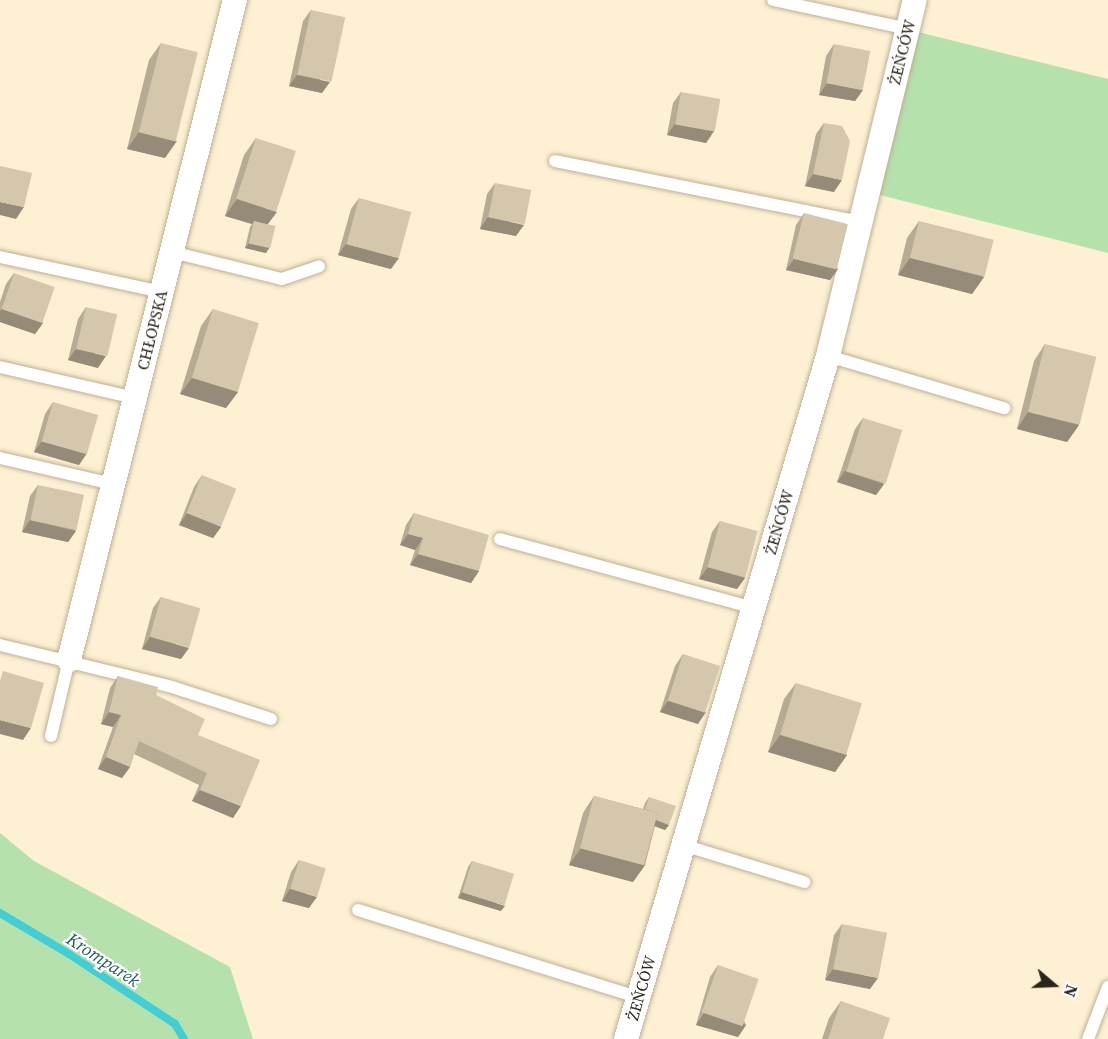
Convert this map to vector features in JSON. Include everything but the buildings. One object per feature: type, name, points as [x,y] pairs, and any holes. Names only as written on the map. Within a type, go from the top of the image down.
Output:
[{"type":"street","name":"CHŁOPSKA","points":[[69,660],[236,0]]},
{"type":"street","name":"ŻEŃCÓW","points":[[631,1038],[638,997],[828,356],[915,0]]},
{"type":"lane","points":[[773,0],[908,29]]},
{"type":"lane","points":[[555,161],[860,222]]},
{"type":"lane","points":[[172,252],[282,279],[319,266]]},
{"type":"lane","points":[[0,257],[162,292]]},
{"type":"lane","points":[[828,356],[1004,408]]},
{"type":"lane","points":[[0,367],[135,398]]},
{"type":"lane","points":[[0,458],[114,484]]},
{"type":"lane","points":[[500,539],[754,608]]},
{"type":"lane","points":[[0,645],[172,687],[271,718]]},
{"type":"lane","points":[[51,736],[69,660]]},
{"type":"lane","points":[[683,845],[804,882]]},
{"type":"lane","points":[[358,910],[638,997]]},
{"type":"lane","points":[[1088,1039],[1108,987]]},
{"type":"green space","points":[[918,32],[1108,79],[1108,253],[876,194]]},
{"type":"green space","points":[[0,833],[34,861],[230,967],[253,1039],[0,1039]]},
{"type":"waterway","name":"Kromparek","points":[[0,913],[69,954],[175,1024],[184,1039]]}]
